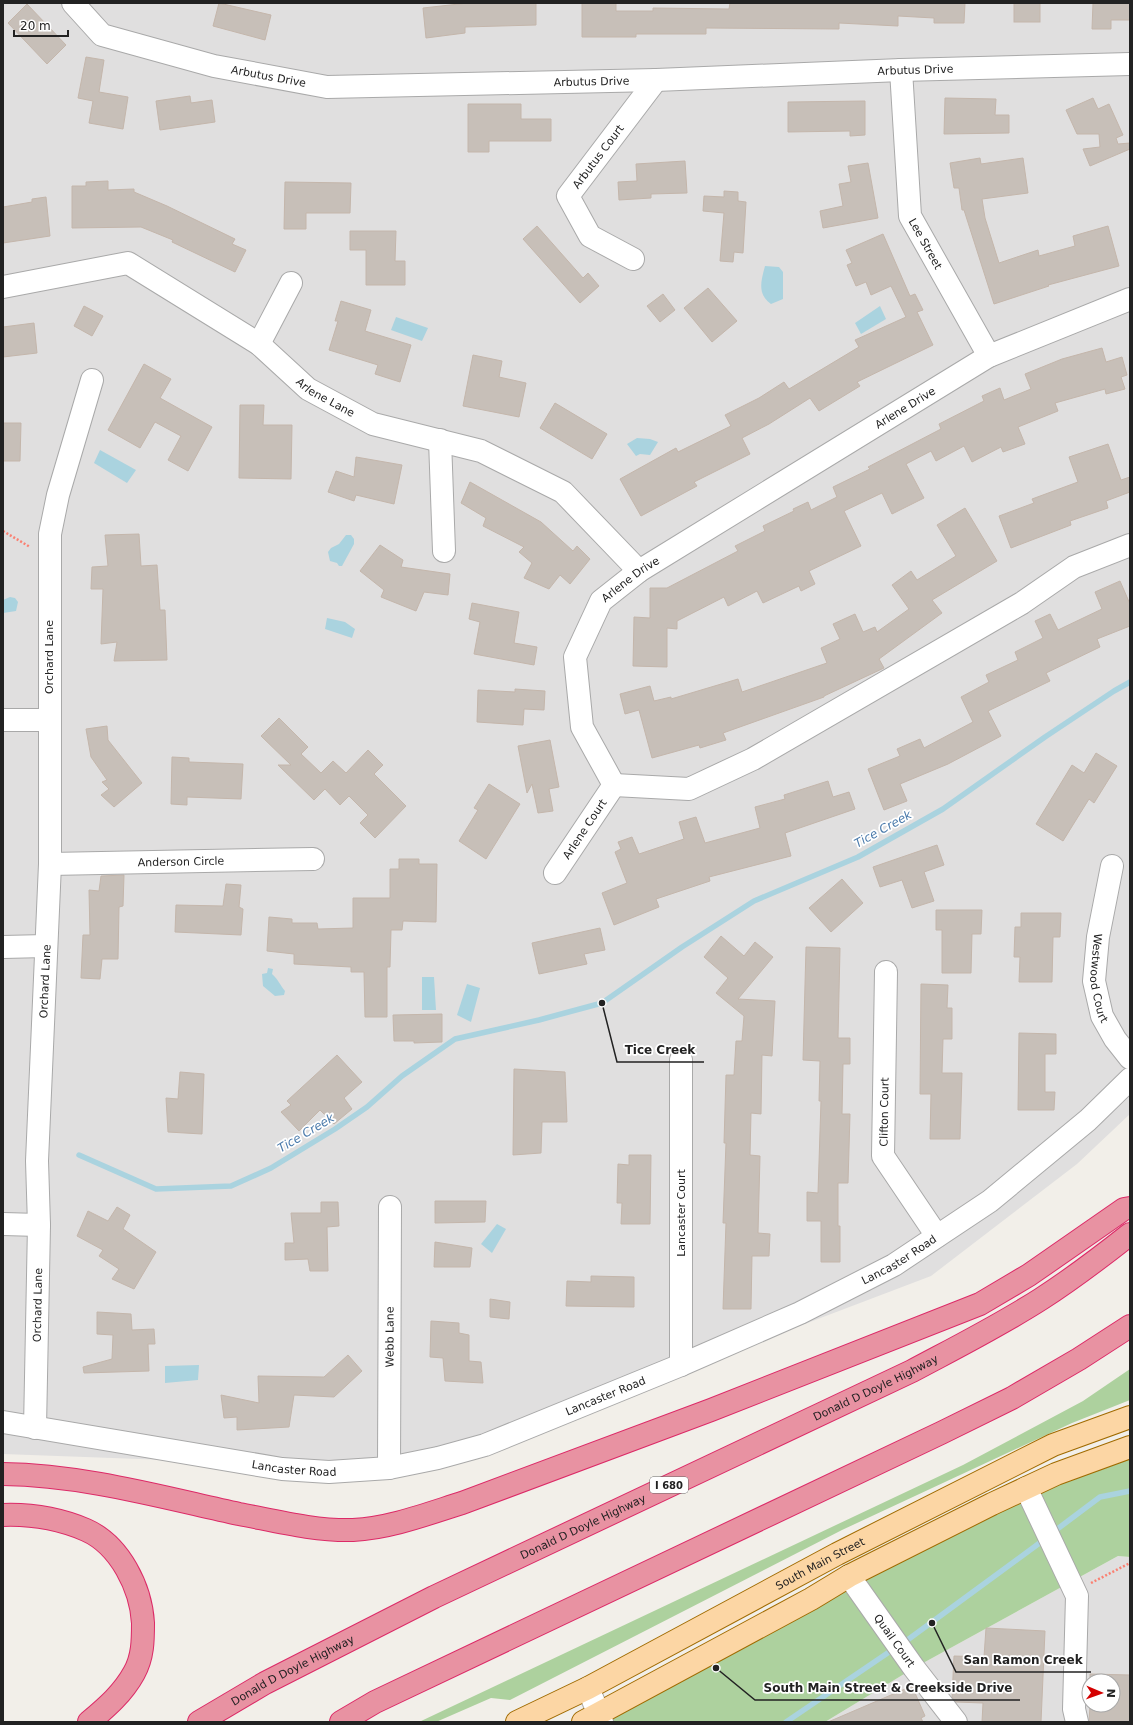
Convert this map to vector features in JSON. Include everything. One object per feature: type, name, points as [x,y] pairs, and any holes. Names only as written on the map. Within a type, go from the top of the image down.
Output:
[{"type":"highway","points":[[3,1474],[34,1474],[73,1479],[278,1522],[318,1528],[354,1530],[389,1524],[425,1515],[462,1503],[711,1410],[980,1304],[1029,1275],[1124,1209],[1130,1208]]},
{"type":"highway","name":"Donald D Doyle Highway","points":[[199,1722],[265,1683],[427,1600],[912,1371],[1040,1300],[1078,1274],[1130,1234]]},
{"type":"highway","points":[[341,1722],[375,1702],[948,1430],[1012,1398],[1079,1359],[1130,1326]]},
{"type":"highway","points":[[3,1516],[22,1515],[46,1518],[87,1531],[113,1550],[126,1566],[135,1587],[142,1611],[144,1645],[135,1672],[119,1696],[89,1722]]},
{"type":"main road","name":"South Main Street","points":[[516,1722],[588,1688],[837,1554],[1053,1446],[1130,1417]]},
{"type":"main road","points":[[594,1719],[849,1576],[1056,1474],[1130,1447]]},
{"type":"street","name":"Arbutus Drive","points":[[72,3],[102,35],[214,66],[327,87],[656,80],[901,70],[1130,64]]},
{"type":"street","name":"Lee Street","points":[[901,70],[910,216],[989,356]]},
{"type":"street","name":"Arbutus Court","points":[[633,259],[590,236],[568,196],[656,80]]},
{"type":"street","name":"Arlene Lane","points":[[3,287],[128,263],[259,344],[308,389],[373,424],[481,451],[563,492],[639,571]]},
{"type":"street","points":[[259,344],[291,283]]},
{"type":"street","name":"Arlene Drive","points":[[614,785],[582,727],[575,657],[601,601],[639,571],[989,356],[1130,299]]},
{"type":"street","name":"Orchard Lane","points":[[35,1428],[39,1224],[37,1161],[50,864],[50,534],[58,495],[92,380]]},
{"type":"street","points":[[440,440],[444,551]]},
{"type":"street","points":[[614,785],[689,789],[753,759],[1022,603],[1074,567],[1130,545]]},
{"type":"street","points":[[3,720],[49,720]]},
{"type":"street","name":"Arlene Court","points":[[555,873],[614,785]]},
{"type":"street","name":"Anderson Circle","points":[[50,864],[313,859]]},
{"type":"street","name":"Westwood Court","points":[[1112,866],[1098,937],[1094,981],[1102,1016],[1115,1039],[1130,1058]]},
{"type":"street","points":[[3,947],[46,946]]},
{"type":"street","name":"Clifton Court","points":[[886,972],[883,1156],[937,1236]]},
{"type":"street","name":"Lancaster Court","points":[[681,1060],[681,1366]]},
{"type":"street","name":"Lancaster Road","points":[[3,1422],[282,1469],[329,1472],[389,1468],[438,1458],[485,1445],[681,1366],[800,1313],[888,1269],[1002,1190],[1088,1120],[1130,1079]]},
{"type":"street","name":"Webb Lane","points":[[389,1468],[390,1207]]},
{"type":"street","points":[[3,1224],[39,1224]]},
{"type":"street","points":[[1026,1488],[1077,1596],[1074,1709],[1077,1722]]},
{"type":"street","name":"Quail Court","points":[[849,1576],[914,1668],[956,1722]]},
{"type":"street","points":[[588,1688],[594,1719]]},
{"type":"path","points":[[3,531],[50,558]]},
{"type":"path","points":[[1077,1596],[1083,1588],[1130,1562]]},
{"type":"shaded area","points":[[3,3],[1130,3],[1130,1114],[1077,1164],[931,1276],[487,1445],[363,1467],[3,1454]]},
{"type":"shaded area","points":[[1118,1556],[1130,1557],[1130,1722],[825,1722],[914,1668]]},
{"type":"green space","points":[[1130,1369],[1130,1400],[1072,1423],[842,1530],[510,1700],[491,1698],[436,1722],[419,1722],[963,1465],[1083,1401]]},
{"type":"green space","points":[[1130,1447],[1130,1557],[1118,1556],[914,1668],[825,1722],[602,1722],[811,1599]]},
{"type":"water","points":[[765,266],[779,267],[783,272],[783,299],[771,304],[764,296],[761,287]]},
{"type":"water","points":[[880,306],[886,319],[861,334],[855,323]]},
{"type":"water","points":[[396,317],[428,328],[422,341],[391,330]]},
{"type":"water","points":[[637,438],[650,439],[658,442],[650,455],[640,454],[636,456],[627,444]]},
{"type":"water","points":[[100,450],[136,470],[127,483],[94,463]]},
{"type":"water","points":[[346,535],[351,535],[354,539],[354,544],[342,566],[339,566],[337,563],[330,561],[328,552],[331,548],[339,544]]},
{"type":"water","points":[[10,597],[15,598],[18,602],[16,611],[3,613],[3,600]]},
{"type":"water","points":[[327,618],[345,622],[355,629],[352,638],[325,629]]},
{"type":"water","points":[[268,968],[273,969],[272,974],[285,991],[284,995],[275,996],[263,986],[262,974],[267,973]]},
{"type":"water","points":[[422,977],[434,977],[436,1010],[422,1010]]},
{"type":"water","points":[[467,984],[480,988],[471,1022],[457,1015]]},
{"type":"water","points":[[497,1224],[506,1229],[492,1253],[481,1244]]},
{"type":"water","points":[[199,1365],[198,1380],[165,1383],[165,1366]]},
{"type":"building","points":[[219,3],[271,15],[265,40],[213,26]]},
{"type":"building","points":[[468,3],[536,3],[536,25],[465,27],[465,33],[426,38],[423,8]]},
{"type":"building","points":[[582,3],[616,3],[616,11],[653,11],[653,8],[729,9],[730,3],[965,3],[964,23],[934,23],[934,18],[898,16],[898,26],[839,23],[839,29],[706,28],[706,34],[636,34],[636,37],[582,37]]},
{"type":"building","points":[[1014,3],[1040,3],[1040,22],[1014,22]]},
{"type":"building","points":[[1093,3],[1130,3],[1130,20],[1111,20],[1111,29],[1092,29]]},
{"type":"building","points":[[27,4],[66,45],[47,64],[8,23]]},
{"type":"building","points":[[86,57],[104,60],[99,92],[128,97],[123,129],[89,123],[93,101],[78,98]]},
{"type":"building","points":[[190,96],[191,103],[212,100],[215,122],[160,130],[156,101]]},
{"type":"building","points":[[945,98],[996,99],[995,115],[1009,115],[1009,133],[944,134]]},
{"type":"building","points":[[1093,98],[1098,109],[1109,104],[1123,135],[1116,138],[1118,144],[1130,143],[1130,149],[1090,166],[1083,149],[1100,147],[1099,134],[1077,134],[1066,110]]},
{"type":"building","points":[[865,101],[865,135],[850,136],[850,131],[788,132],[788,102]]},
{"type":"building","points":[[468,104],[521,104],[521,119],[551,119],[551,141],[489,141],[489,152],[468,152]]},
{"type":"building","points":[[980,158],[981,164],[1023,158],[1028,193],[982,199],[985,218],[999,263],[1038,250],[1039,256],[1075,246],[1073,236],[1108,226],[1119,266],[1048,285],[1049,286],[994,304],[964,210],[962,210],[959,188],[954,188],[950,163]]},
{"type":"building","points":[[685,161],[687,193],[651,194],[651,198],[619,200],[618,182],[637,181],[636,164]]},
{"type":"building","points":[[868,163],[878,218],[823,228],[820,211],[843,206],[839,184],[851,182],[848,166]]},
{"type":"building","points":[[108,181],[108,190],[134,189],[134,192],[167,206],[235,239],[232,244],[246,250],[235,272],[172,242],[173,240],[141,227],[72,228],[72,186],[86,186],[86,182]]},
{"type":"building","points":[[285,182],[351,183],[350,213],[306,213],[306,229],[284,229]]},
{"type":"building","points":[[724,191],[738,192],[738,201],[746,202],[743,253],[734,252],[733,262],[720,261],[724,213],[703,211],[704,196],[724,197]]},
{"type":"building","points":[[46,197],[50,236],[3,243],[3,207],[32,202],[32,199]]},
{"type":"building","points":[[537,226],[583,278],[588,273],[599,286],[580,303],[523,239]]},
{"type":"building","points":[[350,231],[396,231],[395,261],[405,261],[405,285],[366,285],[366,250],[350,250]]},
{"type":"building","points":[[883,234],[910,296],[915,294],[923,310],[917,312],[933,345],[857,382],[860,386],[819,411],[810,398],[769,424],[742,438],[750,454],[694,482],[697,486],[641,516],[620,479],[676,448],[678,452],[731,426],[725,415],[759,398],[784,382],[789,389],[859,347],[855,340],[906,317],[891,286],[871,295],[866,282],[856,286],[847,265],[852,263],[846,250]]},
{"type":"building","points":[[708,288],[737,321],[712,342],[684,308]]},
{"type":"building","points":[[663,294],[675,310],[660,322],[647,306]]},
{"type":"building","points":[[341,301],[371,310],[365,331],[411,345],[400,382],[375,374],[378,365],[329,350],[338,321],[335,321]]},
{"type":"building","points":[[84,306],[103,316],[92,336],[74,326]]},
{"type":"building","points":[[34,323],[37,353],[3,357],[3,327]]},
{"type":"building","points":[[1102,348],[1106,362],[1122,357],[1127,375],[1121,377],[1125,389],[1106,394],[1105,389],[1055,403],[1058,411],[1018,427],[1025,444],[1003,452],[1001,447],[972,462],[964,446],[936,461],[931,451],[906,464],[924,498],[892,514],[882,493],[844,511],[861,546],[809,571],[815,584],[801,591],[799,586],[763,603],[757,591],[728,606],[724,597],[677,621],[677,629],[667,628],[667,667],[633,666],[634,617],[650,618],[650,588],[667,588],[738,551],[735,546],[765,531],[763,526],[794,511],[793,509],[808,502],[811,510],[837,497],[833,487],[870,469],[868,467],[941,429],[939,424],[984,401],[982,396],[1000,388],[1004,400],[1031,389],[1025,374],[1062,359]]},
{"type":"building","points":[[473,355],[502,361],[499,377],[526,383],[519,417],[463,406]]},
{"type":"building","points":[[144,364],[171,379],[160,398],[212,427],[188,471],[168,460],[181,436],[155,422],[140,448],[108,430]]},
{"type":"building","points":[[555,403],[607,434],[592,459],[540,428]]},
{"type":"building","points":[[240,405],[264,405],[263,425],[292,425],[291,479],[239,478]]},
{"type":"building","points":[[3,423],[21,423],[20,461],[3,461]]},
{"type":"building","points":[[1108,444],[1121,480],[1130,477],[1130,492],[1106,501],[1108,508],[1070,521],[1071,525],[1011,548],[999,516],[1034,503],[1032,499],[1078,482],[1069,457]]},
{"type":"building","points":[[356,457],[402,465],[394,504],[356,495],[354,501],[328,492],[336,471],[354,477]]},
{"type":"building","points":[[470,482],[541,522],[573,551],[577,546],[590,559],[570,584],[560,575],[549,589],[524,578],[532,563],[519,552],[524,547],[483,526],[486,518],[461,503]]},
{"type":"building","points":[[965,508],[997,561],[932,600],[942,613],[879,659],[884,668],[824,697],[723,733],[726,740],[700,748],[699,745],[652,758],[639,710],[625,714],[620,694],[650,686],[654,701],[671,697],[671,699],[738,679],[742,692],[827,663],[821,648],[840,639],[833,624],[855,614],[863,632],[875,627],[877,632],[909,609],[892,585],[911,571],[917,580],[956,556],[937,525]]},
{"type":"building","points":[[139,534],[141,566],[157,565],[160,610],[165,610],[167,660],[114,661],[117,642],[101,644],[103,589],[91,589],[92,567],[108,566],[105,535]]},
{"type":"building","points":[[380,545],[403,560],[401,567],[450,574],[448,595],[424,592],[416,611],[381,597],[384,590],[360,571]]},
{"type":"building","points":[[1120,581],[1130,604],[1130,626],[1097,639],[1100,647],[1046,673],[1050,681],[988,711],[1001,736],[948,764],[900,784],[907,801],[884,810],[868,769],[900,756],[897,749],[920,739],[924,748],[973,722],[961,697],[989,682],[986,675],[1018,660],[1015,652],[1043,638],[1035,621],[1050,614],[1058,630],[1102,609],[1095,592]]},
{"type":"building","points":[[472,603],[519,612],[514,643],[537,647],[534,665],[474,654],[480,622],[469,619]]},
{"type":"building","points":[[515,689],[545,691],[544,710],[524,709],[523,725],[477,722],[478,690],[515,692]]},
{"type":"building","points":[[279,718],[308,747],[301,754],[321,773],[333,761],[346,773],[368,750],[383,765],[374,774],[406,806],[375,838],[360,823],[368,815],[349,796],[340,805],[325,789],[314,800],[278,765],[291,765],[261,736]]},
{"type":"building","points":[[107,726],[108,740],[142,783],[114,807],[101,795],[109,789],[102,782],[107,780],[91,757],[86,729]]},
{"type":"building","points":[[550,740],[559,787],[549,789],[553,811],[538,813],[532,784],[527,793],[518,746]]},
{"type":"building","points":[[1096,753],[1117,766],[1094,803],[1089,799],[1063,841],[1036,824],[1072,765],[1084,773]]},
{"type":"building","points":[[172,757],[189,758],[189,762],[243,764],[241,799],[187,797],[187,805],[171,804]]},
{"type":"building","points":[[828,781],[833,797],[849,792],[855,809],[785,833],[791,856],[709,877],[710,881],[656,899],[659,907],[614,925],[602,893],[627,883],[615,852],[621,849],[618,842],[632,837],[639,854],[684,839],[679,822],[696,817],[705,843],[760,828],[755,807],[785,799],[784,795]]},
{"type":"building","points":[[489,784],[520,804],[486,859],[459,841],[478,810],[474,808]]},
{"type":"building","points":[[937,845],[944,865],[924,872],[934,901],[912,908],[902,880],[880,887],[873,867]]},
{"type":"building","points":[[399,859],[419,859],[419,864],[437,864],[436,922],[403,921],[402,930],[391,930],[390,967],[387,967],[387,1017],[365,1017],[364,972],[351,972],[351,967],[294,964],[294,954],[267,951],[269,917],[292,919],[292,923],[317,923],[318,929],[353,928],[353,898],[390,898],[390,869],[399,869]]},
{"type":"building","points":[[124,875],[123,906],[119,907],[118,959],[102,959],[100,979],[81,978],[83,935],[90,935],[89,890],[99,891],[101,876]]},
{"type":"building","points":[[842,879],[863,903],[831,932],[809,908]]},
{"type":"building","points":[[226,884],[241,885],[239,907],[243,909],[241,935],[175,932],[176,905],[223,906]]},
{"type":"building","points":[[936,910],[982,910],[981,934],[972,934],[971,973],[942,973],[942,930],[936,930]]},
{"type":"building","points":[[1021,913],[1061,913],[1060,937],[1053,937],[1052,982],[1019,982],[1020,957],[1014,957],[1015,927],[1021,927]]},
{"type":"building","points":[[600,928],[605,950],[584,954],[587,964],[539,974],[532,943]]},
{"type":"building","points":[[721,936],[744,956],[755,942],[773,957],[738,999],[775,1001],[772,1056],[762,1055],[761,1114],[751,1113],[750,1155],[760,1156],[758,1233],[770,1234],[769,1256],[752,1256],[751,1309],[723,1309],[726,1223],[723,1223],[726,1143],[724,1143],[726,1075],[734,1075],[736,1041],[742,1041],[744,1016],[716,993],[728,978],[704,957]]},
{"type":"building","points":[[806,947],[840,948],[838,1038],[850,1038],[850,1064],[843,1064],[842,1114],[850,1114],[848,1183],[838,1183],[840,1262],[821,1262],[821,1221],[807,1221],[807,1192],[818,1193],[821,1101],[819,1101],[820,1061],[803,1060]]},
{"type":"building","points":[[921,984],[948,985],[947,1008],[952,1008],[952,1039],[943,1039],[942,1073],[962,1073],[960,1139],[930,1139],[931,1094],[920,1094]]},
{"type":"building","points":[[442,1014],[442,1042],[414,1043],[414,1041],[394,1041],[393,1015]]},
{"type":"building","points":[[1019,1033],[1056,1034],[1056,1054],[1045,1054],[1045,1092],[1055,1092],[1054,1110],[1018,1110]]},
{"type":"building","points":[[337,1055],[362,1082],[344,1098],[352,1109],[334,1124],[320,1110],[299,1131],[281,1112],[291,1105],[287,1101]]},
{"type":"building","points":[[514,1069],[565,1072],[567,1122],[542,1122],[541,1153],[513,1155]]},
{"type":"building","points":[[180,1072],[204,1074],[202,1134],[168,1132],[166,1098],[178,1099]]},
{"type":"building","points":[[629,1155],[651,1155],[650,1224],[621,1224],[622,1203],[617,1203],[618,1164],[629,1165]]},
{"type":"building","points":[[435,1201],[486,1201],[485,1222],[435,1223]]},
{"type":"building","points":[[321,1202],[338,1202],[339,1226],[327,1227],[328,1271],[310,1271],[308,1259],[285,1260],[285,1243],[294,1243],[291,1213],[321,1213]]},
{"type":"building","points":[[117,1207],[130,1215],[123,1229],[156,1252],[134,1289],[112,1279],[119,1269],[99,1256],[103,1250],[77,1236],[88,1211],[108,1221]]},
{"type":"building","points":[[435,1242],[472,1248],[470,1267],[434,1267]]},
{"type":"building","points":[[591,1276],[634,1277],[634,1307],[566,1306],[567,1281],[591,1282]]},
{"type":"building","points":[[490,1299],[510,1302],[509,1319],[490,1317]]},
{"type":"building","points":[[97,1312],[131,1314],[132,1330],[154,1329],[155,1344],[148,1344],[149,1371],[84,1373],[83,1367],[112,1359],[113,1335],[97,1334]]},
{"type":"building","points":[[431,1321],[459,1323],[459,1333],[469,1335],[469,1361],[481,1362],[483,1383],[445,1381],[443,1358],[430,1357]]},
{"type":"building","points":[[348,1355],[362,1371],[334,1397],[294,1395],[289,1427],[237,1430],[237,1417],[224,1418],[221,1395],[259,1403],[258,1376],[324,1377]]},
{"type":"building","points":[[986,1628],[1045,1631],[1041,1722],[982,1722],[983,1703],[956,1702],[952,1697],[954,1656],[984,1657]]},
{"type":"building","points":[[1121,1675],[1130,1675],[1130,1722],[1089,1722],[1090,1713],[1121,1713]]},
{"type":"building","points":[[912,1686],[925,1716],[921,1718],[923,1722],[828,1722]]},
{"type":"waterway","name":"Tice Creek","points":[[79,1155],[156,1189],[231,1186],[271,1168],[335,1129],[367,1107],[402,1076],[455,1039],[539,1020],[602,1003],[682,947],[754,901],[858,857],[943,809],[1045,737],[1130,682]]},
{"type":"waterway","points":[[1052,1533],[1100,1497],[1130,1491]]},
{"type":"waterway","points":[[902,1644],[1045,1539]]},
{"type":"waterway","points":[[786,1722],[895,1648]]},
{"type":"place","name":"Tice Creek","points":[[602,1003]]},
{"type":"place","name":"San Ramon Creek","points":[[932,1623]]},
{"type":"place","name":"South Main Street & Creekside Drive","points":[[716,1668]]}]
